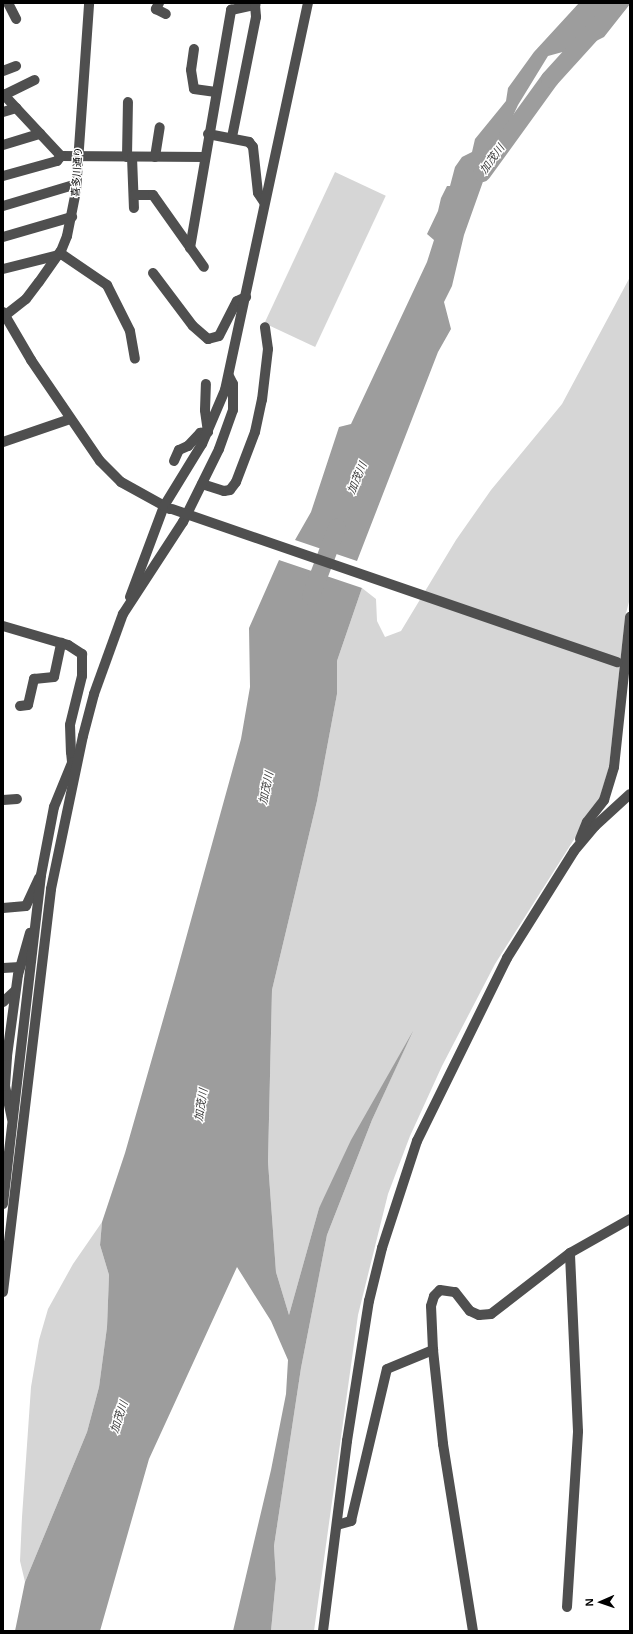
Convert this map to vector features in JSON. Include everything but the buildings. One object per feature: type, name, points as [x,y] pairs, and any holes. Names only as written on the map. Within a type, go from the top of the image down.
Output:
[{"type":"street","points":[[8,3],[16,19]]},
{"type":"street","name":"喜多川通り","points":[[4,315],[26,299],[59,254],[72,217],[77,184],[89,3]]},
{"type":"street","points":[[159,3],[156,9],[166,14]]},
{"type":"street","points":[[3,1292],[51,889],[74,762],[94,694],[123,614],[168,508],[208,432],[229,376],[264,202],[308,3]]},
{"type":"street","points":[[190,248],[205,167],[208,134],[231,10],[255,5],[256,17],[232,137]]},
{"type":"street","points":[[194,48],[191,70],[194,89],[216,92]]},
{"type":"street","points":[[3,71],[16,66]]},
{"type":"street","points":[[35,80],[4,95],[61,156],[78,158],[205,157]]},
{"type":"street","points":[[128,102],[134,208]]},
{"type":"street","points":[[3,112],[16,108]]},
{"type":"street","points":[[155,157],[160,127]]},
{"type":"street","points":[[3,145],[40,134]]},
{"type":"street","points":[[208,134],[232,137],[249,142],[252,147],[258,193],[264,202]]},
{"type":"street","points":[[3,176],[57,161],[61,156]]},
{"type":"street","points":[[3,206],[77,184]]},
{"type":"street","points":[[134,195],[153,195],[204,267]]},
{"type":"street","points":[[3,237],[72,217]]},
{"type":"street","points":[[3,269],[59,254],[107,285],[130,330],[135,359]]},
{"type":"street","points":[[153,273],[194,326],[208,339],[219,336],[237,300],[246,297]]},
{"type":"street","points":[[4,315],[70,419],[100,461],[121,482],[168,508],[624,665]]},
{"type":"street","points":[[202,484],[224,491],[230,490],[236,482],[255,432],[262,400],[268,349],[265,327]]},
{"type":"street","points":[[123,614],[183,522],[219,449],[233,410],[233,384],[229,376]]},
{"type":"street","points":[[206,384],[205,410],[208,432]]},
{"type":"street","points":[[3,442],[70,419]]},
{"type":"street","points":[[174,461],[179,450],[188,446],[200,434],[208,432]]},
{"type":"street","points":[[323,1631],[369,1301],[403,1182],[417,1141],[476,1017],[508,958],[574,851],[587,822],[604,800],[614,766],[617,718],[630,617]]},
{"type":"street","points":[[3,626],[61,643],[79,650],[83,661],[70,725],[74,762],[54,807],[41,875],[3,1204]]},
{"type":"street","points":[[20,706],[28,705],[34,679],[54,677],[61,643]]},
{"type":"street","points":[[574,851],[595,826],[630,794]]},
{"type":"street","points":[[3,800],[17,799]]},
{"type":"street","points":[[3,908],[26,906],[36,882],[41,875]]},
{"type":"street","points":[[13,1123],[5,1086],[15,991],[26,944],[35,924]]},
{"type":"street","points":[[3,968],[20,967]]},
{"type":"street","points":[[3,1002],[15,991]]},
{"type":"street","points":[[474,1631],[443,1444],[433,1350],[431,1306],[434,1296],[440,1290],[454,1292],[475,1313],[491,1314],[570,1253],[630,1219]]},
{"type":"street","points":[[567,1607],[578,1431],[570,1253]]},
{"type":"street","points":[[337,1525],[351,1521],[387,1369],[433,1350]]},
{"type":"shaded area","points":[[335,172],[386,196],[315,347],[264,323]]},
{"type":"shaded area","points":[[630,277],[630,598],[625,617],[609,767],[599,800],[495,964],[442,1066],[410,1136],[388,1194],[358,1315],[314,1631],[271,1631],[276,1579],[274,1546],[301,1368],[327,1235],[372,1120],[410,1037],[319,1208],[289,1315],[276,1272],[268,1162],[272,990],[317,801],[337,694],[337,661],[362,588],[376,599],[377,621],[385,637],[401,631],[456,540],[491,490],[562,404]]},
{"type":"shaded area","points":[[102,1222],[100,1245],[109,1275],[107,1327],[99,1387],[87,1432],[25,1582],[20,1561],[22,1517],[31,1387],[39,1340],[48,1309],[73,1264]]},
{"type":"water","points":[[579,3],[630,4],[604,37],[588,45],[548,56],[518,105],[485,176],[464,235],[452,286],[444,302],[451,329],[438,352],[357,561],[295,540],[311,512],[339,427],[351,424],[427,262],[434,240],[427,234],[438,211],[441,198],[447,186],[450,186],[455,167],[462,157],[472,152],[475,139],[506,101],[508,88],[534,52]]},
{"type":"water","points":[[279,560],[362,588],[337,661],[337,694],[317,801],[272,990],[268,1162],[276,1272],[289,1315],[319,1208],[351,1140],[413,1031],[372,1120],[327,1235],[301,1368],[274,1546],[276,1579],[271,1631],[233,1631],[271,1470],[286,1394],[288,1360],[271,1321],[237,1267],[149,1459],[100,1631],[15,1631],[25,1582],[87,1432],[99,1387],[107,1327],[109,1275],[100,1245],[102,1222],[125,1153],[241,739],[250,687],[249,628]]},
{"type":"waterway","name":"加茂川","points":[[482,173],[550,79],[619,3]]},
{"type":"waterway","name":"加茂川","points":[[311,596],[337,528]]}]
